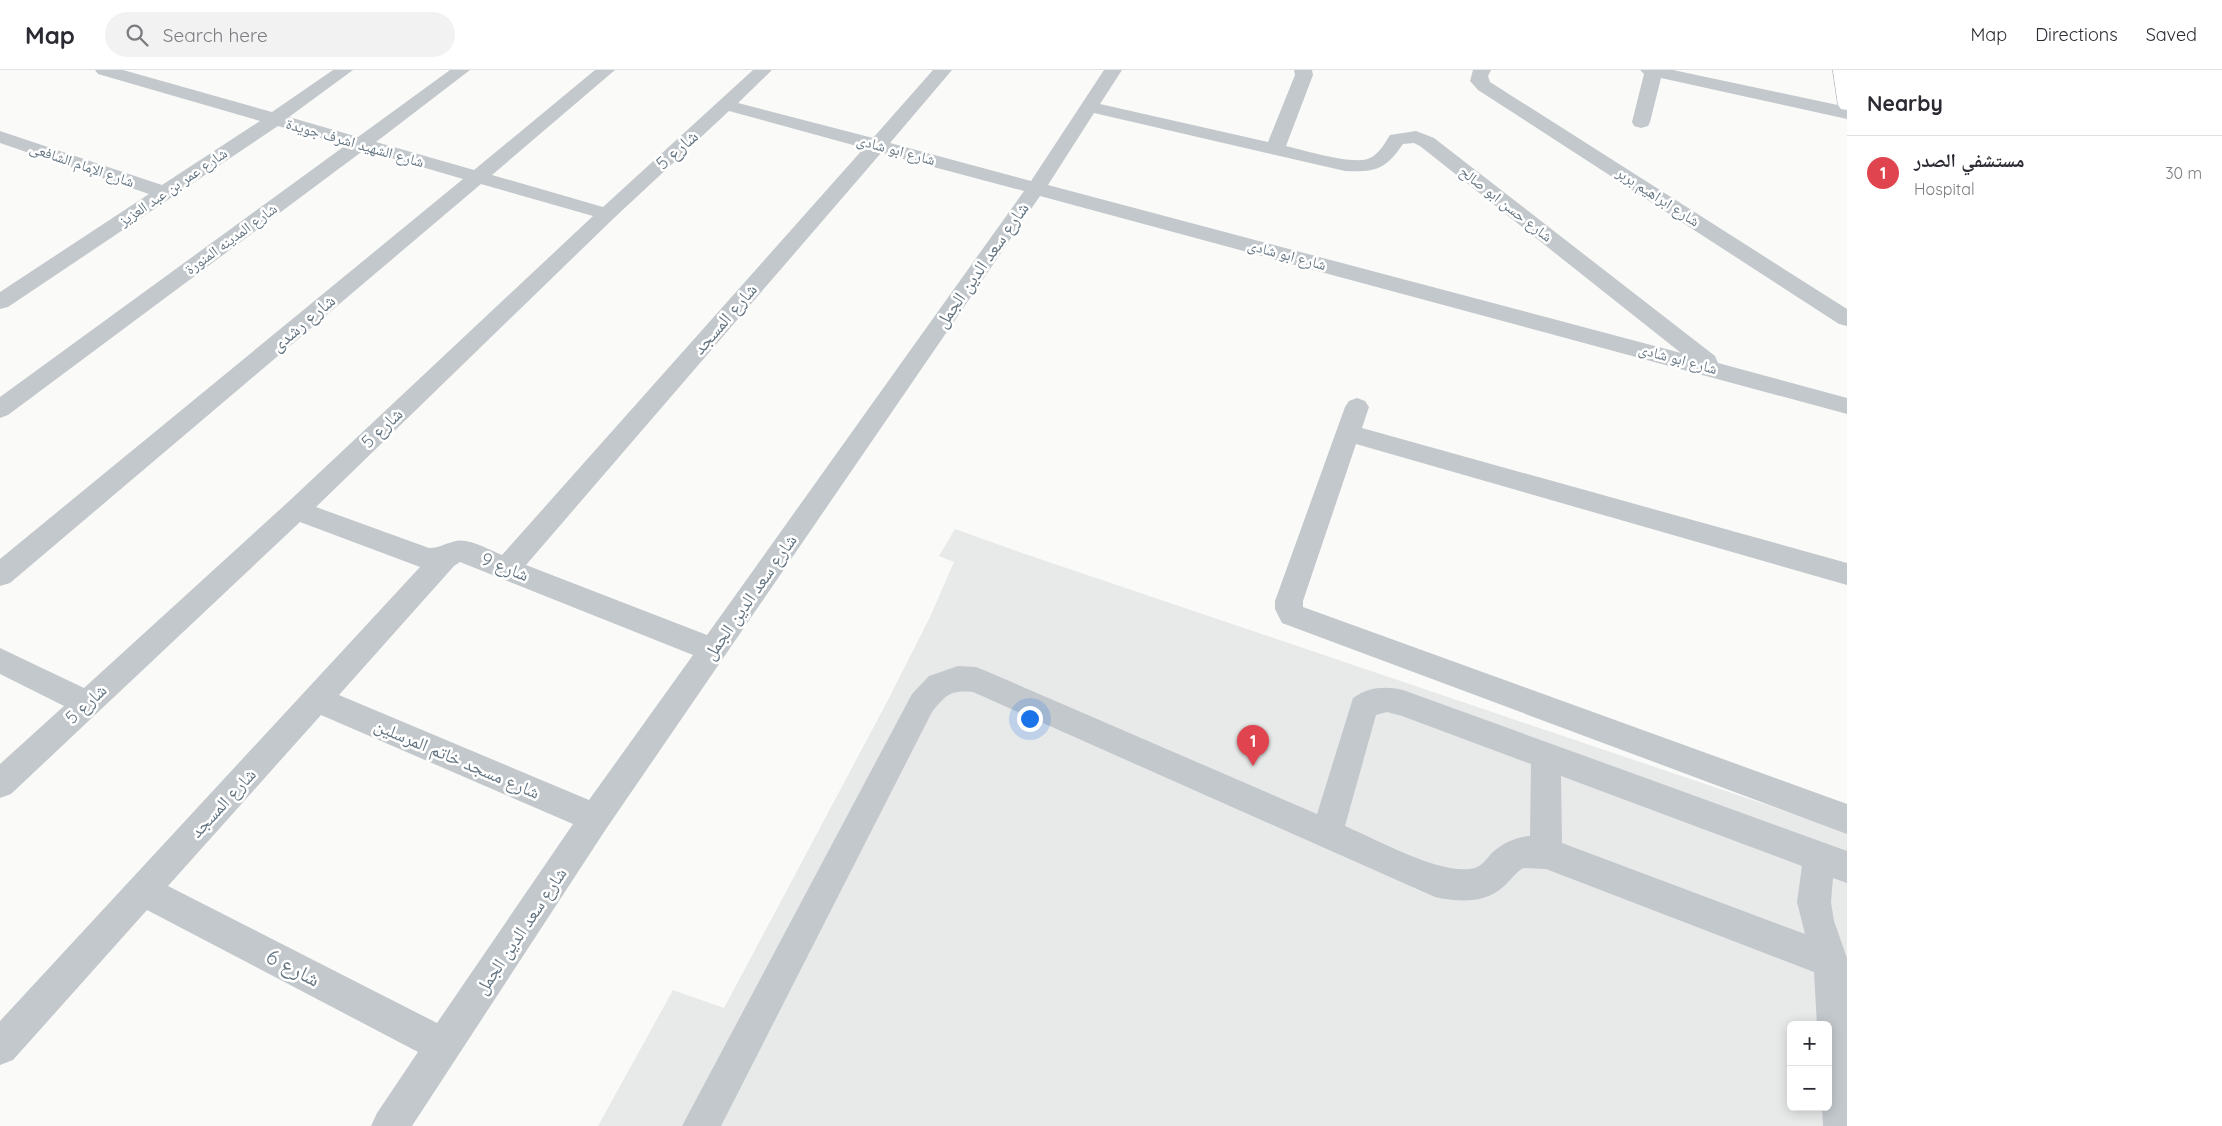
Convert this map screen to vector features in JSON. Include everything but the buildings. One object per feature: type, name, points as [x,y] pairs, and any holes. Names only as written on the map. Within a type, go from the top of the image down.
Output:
[{"type":"main road","points":[[1842,70],[1847,105]]},
{"type":"street","name":"شارع الشهيد اشرف جويدة","points":[[104,70],[360,145],[607,214]]},
{"type":"street","name":"شارع عمر بن عبد العزيز","points":[[0,302],[275,119],[344,70]]},
{"type":"street","name":"شارع المدينه المنورة","points":[[0,409],[461,70]]},
{"type":"street","name":"شارع رشدى","points":[[0,575],[606,70]]},
{"type":"street","name":"شارع 5","points":[[0,784],[296,510],[607,214],[763,70]]},
{"type":"street","name":"شارع المسجد","points":[[507,568],[943,70]]},
{"type":"street","name":"شارع سعد الدين الجمل","points":[[390,1126],[596,818],[1036,188],[1113,70]]},
{"type":"street","points":[[1090,107],[1275,149],[1304,75],[1303,70]]},
{"type":"street","name":"شارع ابراهيم بربر","points":[[1482,70],[1479,81],[1484,86],[1847,319]]},
{"type":"street","points":[[1641,122],[1651,70],[1847,113]]},
{"type":"street","name":"شارع ابو شادى","points":[[726,105],[1847,406]]},
{"type":"street","name":"شارع الإمام الشافعى","points":[[0,137],[165,192]]},
{"type":"street","name":"شارع حسن ابو صالح","points":[[1275,149],[1345,164],[1371,165],[1381,161],[1397,139],[1416,138],[1427,142],[1716,370]]},
{"type":"street","points":[[0,278],[23,287]]},
{"type":"street","points":[[1847,574],[1352,420],[1289,602],[1289,609],[1292,615],[1847,819]]},
{"type":"street","name":"شارع 9","points":[[296,510],[428,559],[445,558],[457,551],[465,552],[713,650]]},
{"type":"street","name":"شارع المسجد","points":[[0,1048],[142,890],[319,700],[445,558]]},
{"type":"street","points":[[0,660],[86,703]]},
{"type":"street","points":[[702,1126],[922,703],[936,686],[956,678],[976,680],[1435,881],[1460,885],[1483,881],[1500,870],[1511,857],[1529,851],[1546,853],[1831,961]]},
{"type":"street","points":[[1328,834],[1363,707],[1373,700],[1386,699],[1403,703],[1833,862],[1814,902],[1817,921],[1831,961],[1842,1126]]},
{"type":"street","name":"شارع مسجد خاتم المرسلين","points":[[319,700],[596,818]]},
{"type":"street","points":[[1546,756],[1546,853]]},
{"type":"street","name":"شارع 6","points":[[142,890],[444,1046]]},
{"type":"shaded area","points":[[955,529],[1847,832],[1847,1126],[598,1126],[673,990],[724,1008],[888,700],[930,617],[954,562],[939,556]]},
{"type":"place","name":"مستشفي الصدر","points":[[1253,766]]}]
